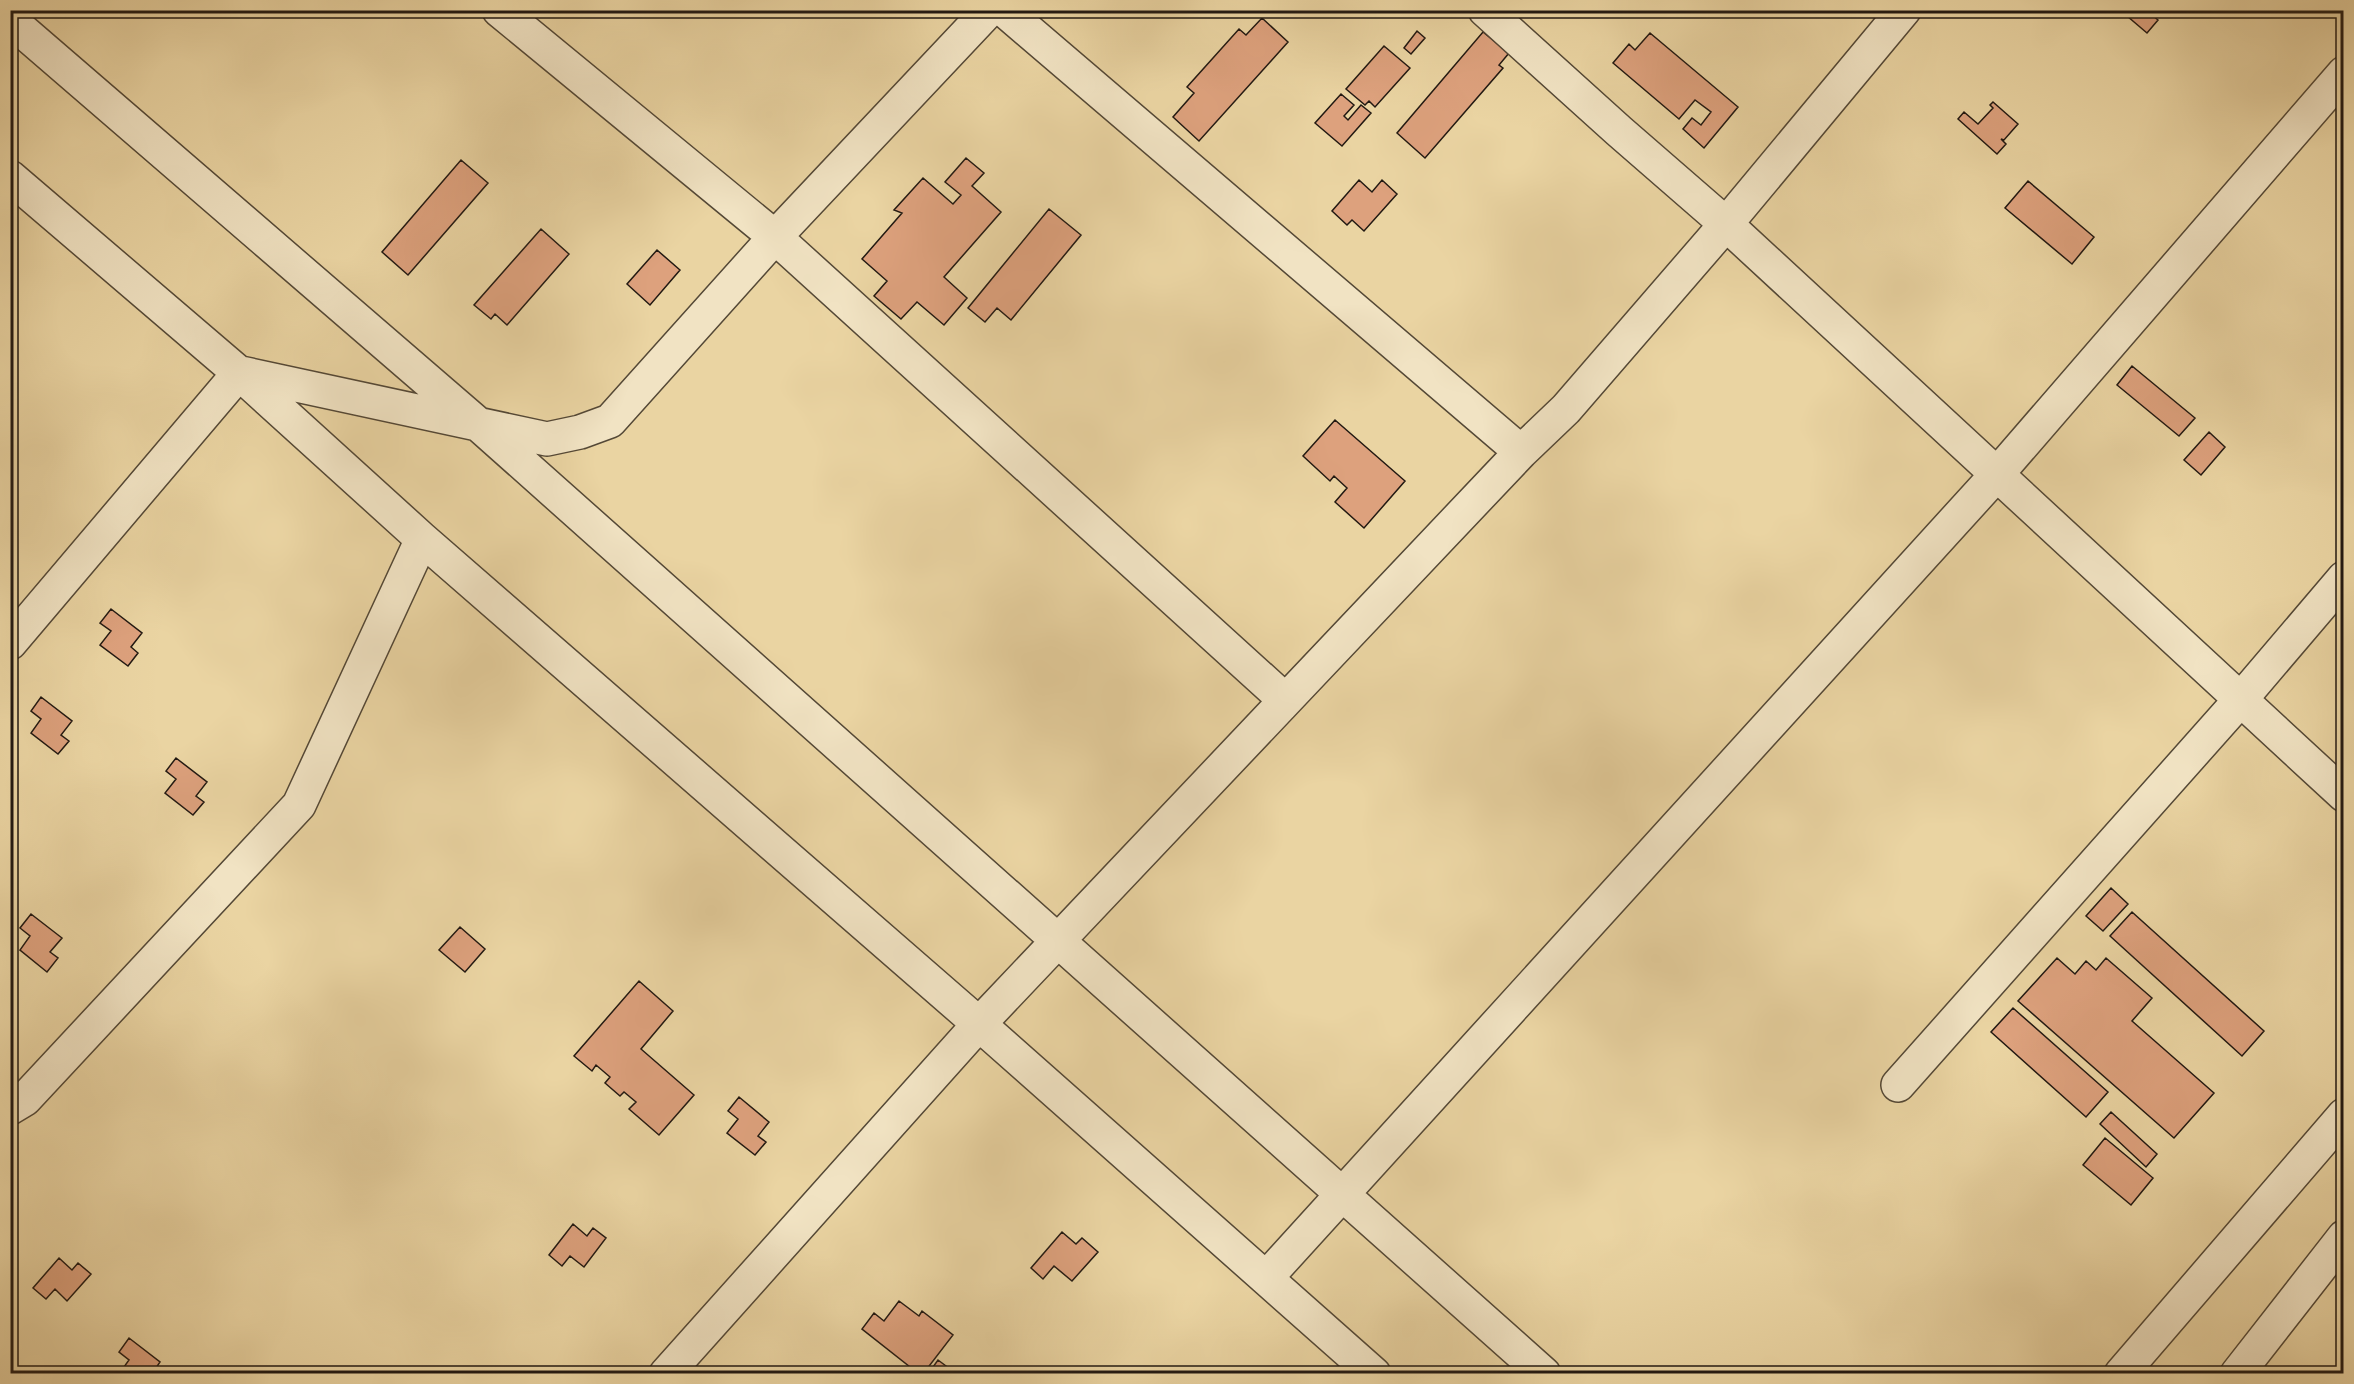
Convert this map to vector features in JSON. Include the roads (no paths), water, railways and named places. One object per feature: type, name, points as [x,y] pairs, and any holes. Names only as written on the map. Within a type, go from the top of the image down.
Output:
[{"type":"street","points":[[499,10],[776,237],[1285,700]]},
{"type":"street","points":[[239,373],[547,439],[580,432],[610,421],[776,237],[989,10]]},
{"type":"street","points":[[1004,10],[1521,453]]},
{"type":"street","points":[[1485,10],[1726,224],[1998,473],[2343,795]]},
{"type":"street","points":[[666,1374],[979,1024],[1285,700],[1521,453],[1566,409],[1726,224],[1904,10]]},
{"type":"street","points":[[10,20],[478,424],[1544,1374]]},
{"type":"street","points":[[1266,1277],[1998,473],[2343,74]]},
{"type":"street","points":[[10,177],[239,373],[422,539],[979,1024],[1374,1374]]},
{"type":"street","points":[[10,643],[239,373]]},
{"type":"street","points":[[10,1108],[25,1099],[299,805],[422,539]]},
{"type":"street","points":[[1898,1085],[2241,699],[2343,578]]},
{"type":"street","points":[[2121,1374],[2343,1115]]},
{"type":"street","points":[[2237,1374],[2343,1237]]}]
